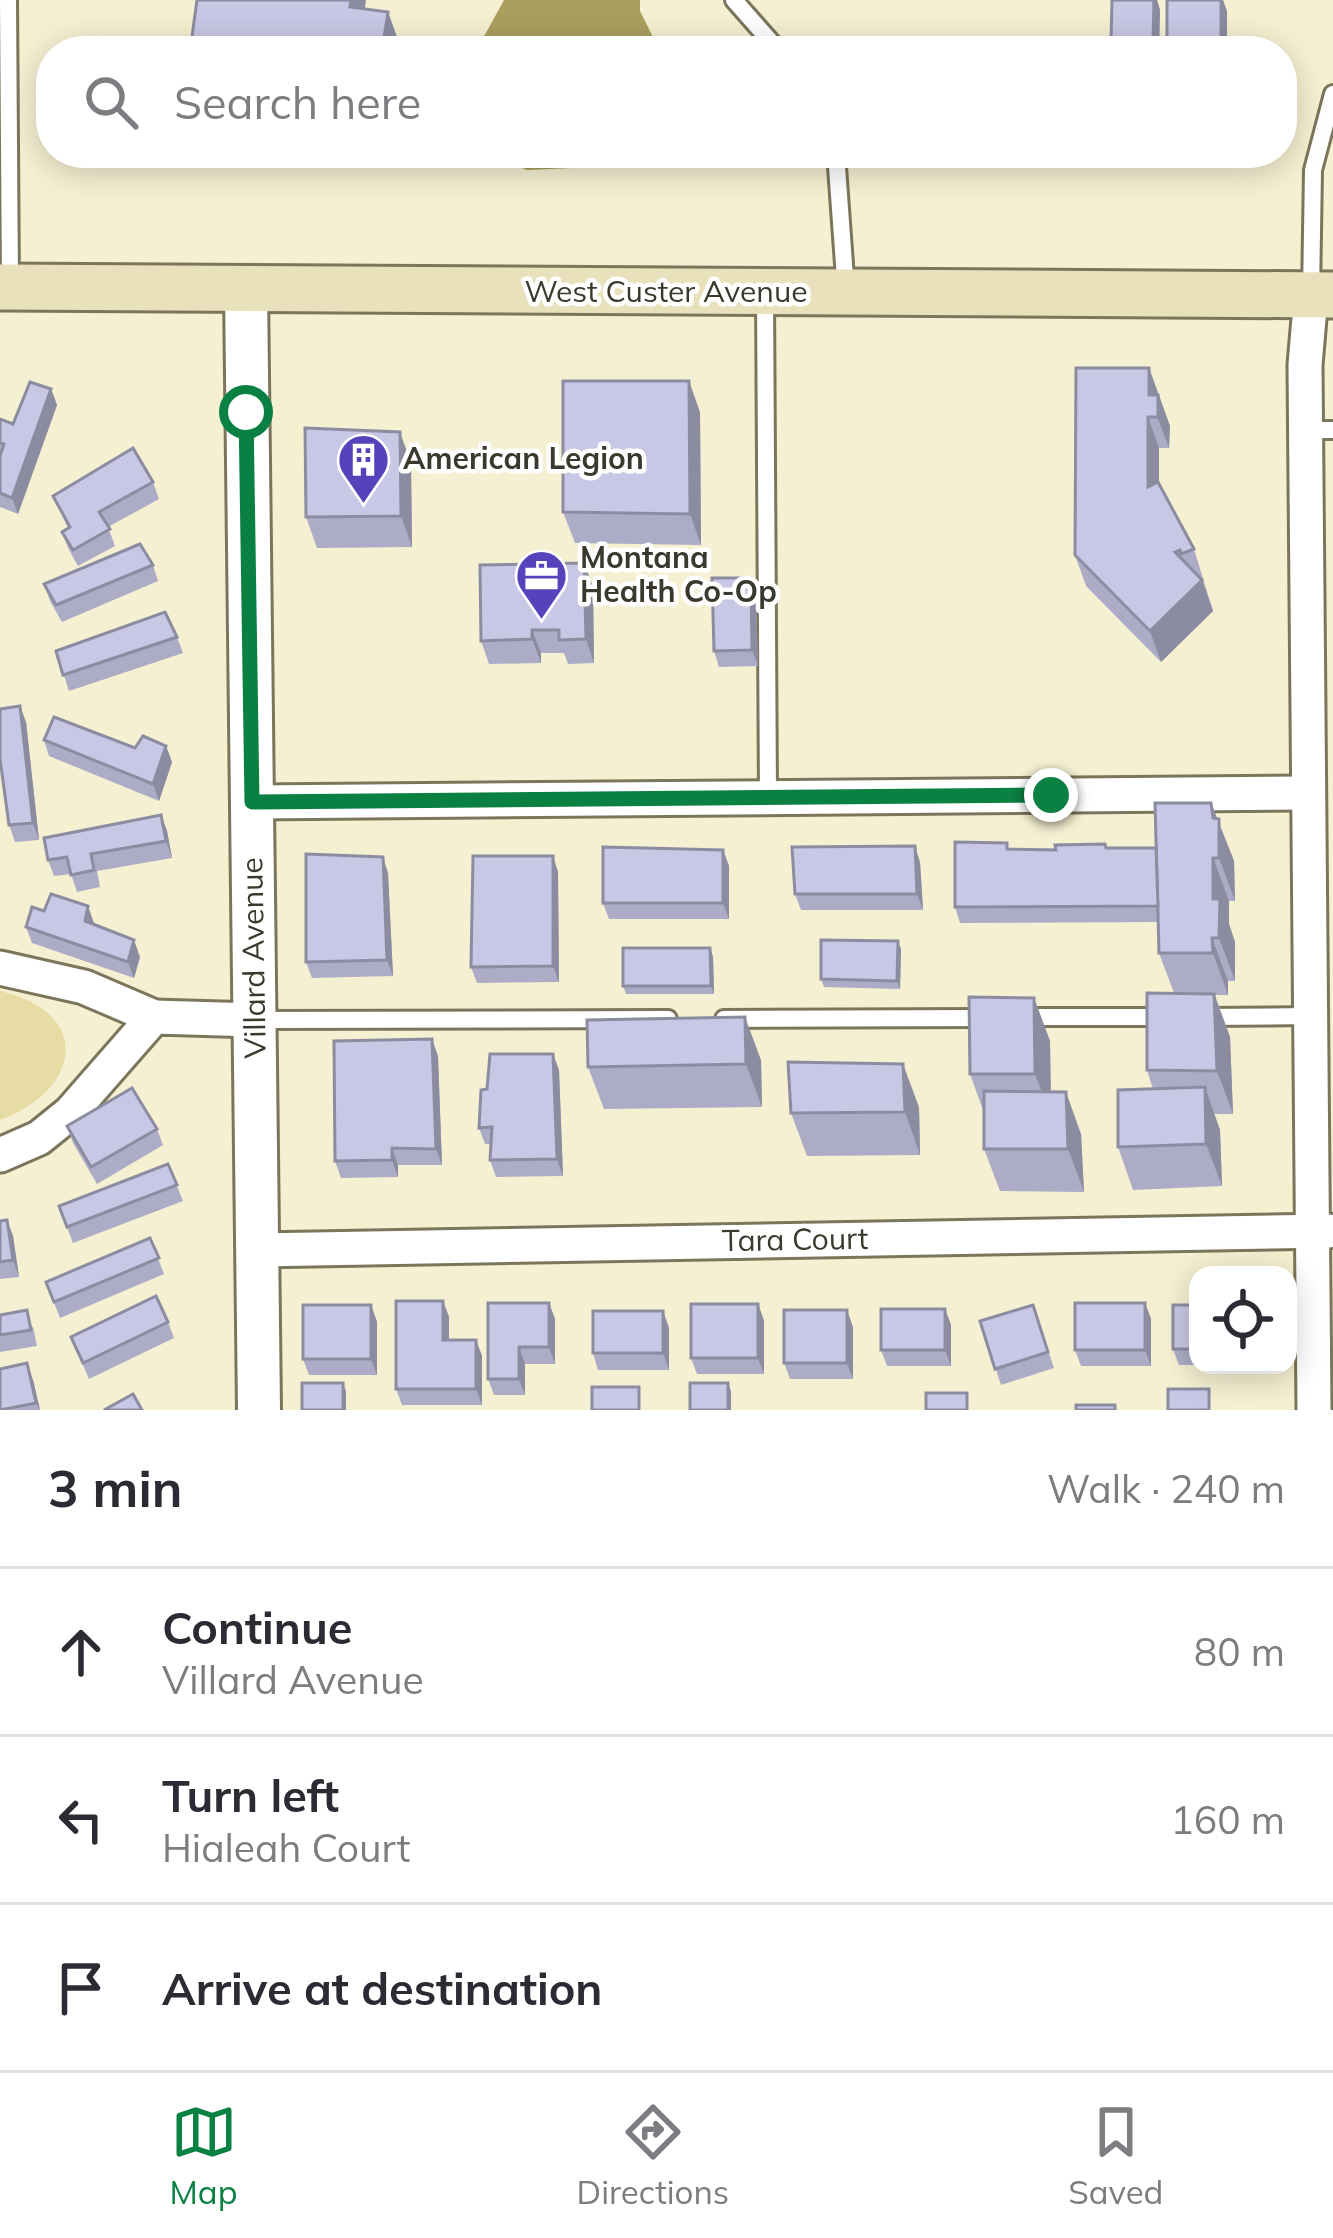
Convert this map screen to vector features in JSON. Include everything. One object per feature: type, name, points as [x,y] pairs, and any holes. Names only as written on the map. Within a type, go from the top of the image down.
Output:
[{"type":"main road","name":"West Custer Avenue","points":[[5,287],[1322,295]]},
{"type":"street","name":"Villard Avenue","points":[[246,289],[259,1410]]},
{"type":"street","points":[[1314,1410],[1322,1231],[1307,793],[1319,430],[1305,365],[1322,295]]},
{"type":"street","points":[[252,802],[1307,793]]},
{"type":"street","points":[[0,968],[84,987],[154,1017],[255,1020]]},
{"type":"street","points":[[0,1155],[39,1138],[70,1113],[154,1017]]},
{"type":"street","name":"Tara Court","points":[[257,1250],[1322,1231]]},
{"type":"lane","points":[[5,287],[8,0]]},
{"type":"lane","points":[[734,0],[765,36]]},
{"type":"lane","points":[[1322,295],[1313,170],[1333,94]]},
{"type":"lane","points":[[837,168],[846,293]]},
{"type":"lane","points":[[765,292],[768,798]]},
{"type":"lane","points":[[715,1019],[1313,1016]]},
{"type":"lane","points":[[255,1020],[691,1019]]},
{"type":"shaded area","points":[[504,0],[640,0],[640,11],[652,36],[484,36]]},
{"type":"shaded area","points":[[0,991],[30,1001],[50,1016],[62,1033],[66,1052],[61,1071],[48,1090],[0,1120]]},
{"type":"building","points":[[197,0],[351,0],[350,7],[388,12],[384,36],[192,36]]},
{"type":"building","points":[[1112,0],[1154,0],[1153,36],[1111,36]]},
{"type":"building","points":[[1167,0],[1221,0],[1221,36],[1167,36]]},
{"type":"building","points":[[1076,368],[1149,368],[1149,395],[1158,395],[1158,417],[1148,417],[1148,487],[1158,482],[1194,549],[1175,552],[1202,580],[1150,631],[1075,555]]},
{"type":"building","points":[[563,381],[689,381],[690,514],[563,512]]},
{"type":"building","points":[[30,382],[51,389],[12,498],[0,493],[4,444],[0,443],[0,419],[13,424]]},
{"type":"building","points":[[305,428],[400,432],[401,516],[306,517]]},
{"type":"building","points":[[133,448],[153,482],[99,512],[110,529],[73,550],[62,532],[70,527],[53,496]]},
{"type":"building","points":[[140,544],[153,565],[56,605],[44,584]]},
{"type":"building","name":"Montana Health Co-Op","points":[[584,563],[586,639],[559,640],[559,630],[532,630],[532,639],[481,641],[480,565]]},
{"type":"building","points":[[712,578],[751,578],[752,650],[714,651]]},
{"type":"building","points":[[165,612],[177,637],[63,675],[56,651]]},
{"type":"building","points":[[20,706],[33,823],[9,825],[0,759],[0,709]]},
{"type":"building","points":[[54,717],[135,748],[143,736],[166,746],[153,784],[44,740]]},
{"type":"building","points":[[1155,803],[1211,803],[1213,818],[1219,819],[1213,899],[1220,899],[1219,938],[1212,938],[1213,953],[1159,953]]},
{"type":"building","points":[[161,815],[166,841],[91,854],[94,870],[71,875],[67,857],[48,860],[44,838]]},
{"type":"building","points":[[955,842],[1007,843],[1007,849],[1105,844],[1106,848],[1156,848],[1158,906],[955,907]]},
{"type":"building","points":[[915,846],[917,894],[795,894],[792,847]]},
{"type":"building","points":[[603,847],[723,850],[723,903],[603,903]]},
{"type":"building","points":[[306,854],[383,857],[387,960],[306,962]]},
{"type":"building","points":[[473,856],[553,856],[553,966],[471,967]]},
{"type":"building","points":[[51,894],[88,906],[85,921],[134,940],[128,962],[26,927],[32,907],[44,911]]},
{"type":"building","points":[[821,940],[898,941],[897,981],[821,979]]},
{"type":"building","points":[[623,948],[710,948],[711,986],[623,986]]},
{"type":"building","points":[[1147,993],[1214,994],[1217,1071],[1147,1070]]},
{"type":"building","points":[[969,997],[1034,998],[1035,1074],[970,1074]]},
{"type":"building","points":[[745,1017],[746,1064],[588,1067],[587,1020]]},
{"type":"building","points":[[432,1039],[436,1149],[392,1148],[392,1160],[335,1161],[334,1041]]},
{"type":"building","points":[[490,1054],[553,1054],[557,1159],[490,1160],[492,1127],[479,1128],[481,1090],[487,1089]]},
{"type":"building","points":[[788,1062],[903,1064],[905,1112],[791,1113]]},
{"type":"building","points":[[1205,1087],[1206,1144],[1118,1147],[1118,1090]]},
{"type":"building","points":[[132,1088],[157,1129],[91,1167],[67,1126]]},
{"type":"building","points":[[984,1091],[1066,1092],[1068,1149],[984,1149]]},
{"type":"building","points":[[168,1164],[177,1185],[67,1227],[59,1206]]},
{"type":"building","points":[[7,1220],[13,1260],[0,1262],[0,1221]]},
{"type":"building","points":[[150,1238],[159,1258],[54,1302],[46,1282]]},
{"type":"building","points":[[156,1296],[168,1322],[83,1363],[71,1337]]},
{"type":"building","points":[[396,1301],[443,1301],[443,1340],[476,1340],[476,1389],[396,1389]]},
{"type":"building","points":[[488,1303],[549,1303],[549,1347],[519,1347],[519,1379],[488,1379]]},
{"type":"building","points":[[1075,1303],[1145,1303],[1145,1350],[1075,1350]]},
{"type":"building","points":[[691,1304],[758,1304],[758,1358],[691,1358]]},
{"type":"building","points":[[303,1305],[371,1305],[371,1359],[303,1359]]},
{"type":"building","points":[[1033,1305],[1048,1352],[995,1369],[980,1321]]},
{"type":"building","points":[[1173,1305],[1189,1305],[1189,1349],[1173,1349]]},
{"type":"building","points":[[881,1309],[945,1309],[945,1350],[881,1350]]},
{"type":"building","points":[[27,1310],[31,1330],[0,1335],[0,1315]]},
{"type":"building","points":[[784,1310],[847,1310],[847,1363],[784,1363]]},
{"type":"building","points":[[593,1311],[663,1311],[663,1353],[593,1353]]},
{"type":"building","points":[[27,1363],[36,1403],[0,1410],[0,1369]]},
{"type":"building","points":[[302,1383],[343,1383],[343,1410],[302,1410]]},
{"type":"building","points":[[690,1383],[728,1383],[728,1410],[690,1410]]},
{"type":"building","points":[[592,1387],[639,1387],[639,1410],[592,1410]]},
{"type":"building","points":[[1168,1389],[1209,1389],[1209,1410],[1168,1410]]},
{"type":"building","points":[[926,1393],[967,1393],[967,1410],[926,1410]]},
{"type":"building","points":[[133,1394],[142,1410],[104,1410]]},
{"type":"building","points":[[1076,1405],[1115,1405],[1115,1410],[1076,1410]]},
{"type":"place","name":"American Legion","points":[[364,505]]},
{"type":"place","name":"Montana Health Co-Op","points":[[541,621]]},
{"type":"route","points":[[246,412],[252,802],[1051,795]]}]
